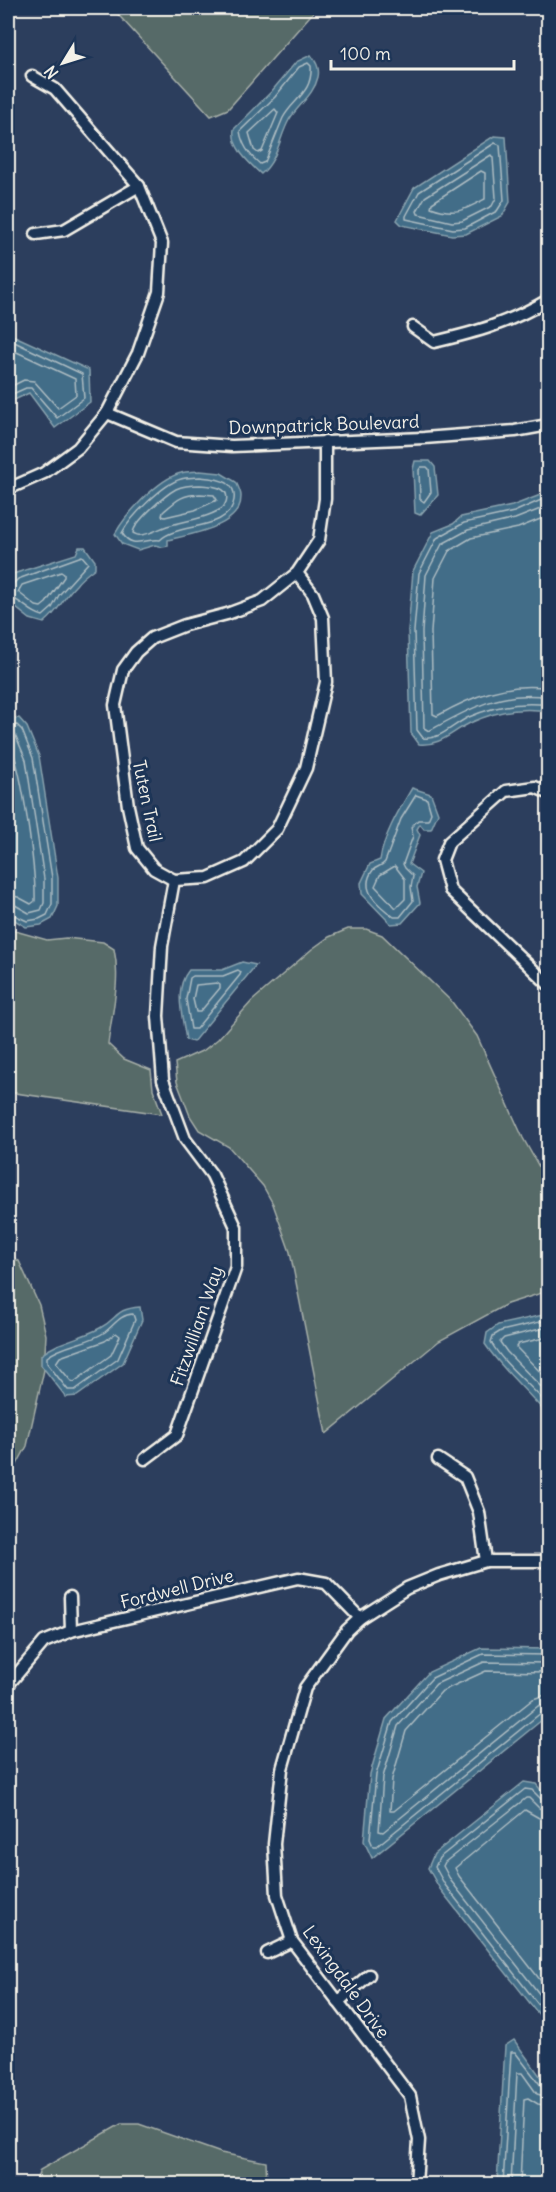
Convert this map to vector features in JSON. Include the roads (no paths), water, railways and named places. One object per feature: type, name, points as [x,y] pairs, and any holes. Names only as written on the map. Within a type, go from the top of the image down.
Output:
[{"type":"street","points":[[8,489],[44,473],[78,448],[107,413],[138,353],[159,292],[162,243],[139,186],[55,89],[32,76]]},
{"type":"street","points":[[36,234],[64,230],[139,186]]},
{"type":"street","points":[[413,327],[434,342],[486,330],[549,300]]},
{"type":"street","name":"Downpatrick Boulevard","points":[[107,413],[176,442],[232,446],[424,438],[515,431],[549,425]]},
{"type":"street","name":"Tuten Trail","points":[[174,880],[154,869],[137,848],[128,806],[114,705],[123,670],[136,652],[152,638],[185,625],[227,614],[262,601],[297,573],[319,540],[326,499],[325,441]]},
{"type":"street","points":[[174,880],[208,878],[244,862],[277,828],[306,768],[326,682],[324,629],[323,618],[313,594],[297,573]]},
{"type":"street","points":[[549,793],[535,787],[506,791],[449,842],[442,860],[450,890],[549,984]]},
{"type":"street","name":"Fitzwilliam Way","points":[[145,1459],[177,1435],[236,1267],[236,1227],[212,1175],[185,1139],[163,1080],[158,1016],[162,946],[174,880]]},
{"type":"street","points":[[438,1459],[465,1477],[479,1512],[486,1561]]},
{"type":"street","name":"Lexingdale Drive","points":[[416,2184],[419,2140],[410,2096],[292,1941],[277,1895],[274,1844],[282,1769],[304,1688],[347,1630],[360,1618],[406,1588],[439,1575],[486,1561],[549,1561]]},
{"type":"street","name":"Fordwell Drive","points":[[8,1685],[44,1642],[71,1631],[297,1578],[326,1583],[360,1618]]},
{"type":"street","points":[[70,1597],[71,1631]]},
{"type":"street","points":[[267,1953],[292,1941]]},
{"type":"street","points":[[338,2002],[369,1975]]},
{"type":"water","points":[[311,55],[318,68],[316,83],[289,120],[275,156],[261,174],[238,148],[234,129],[271,92],[296,62]]},
{"type":"water","points":[[494,136],[506,137],[510,202],[502,216],[466,234],[452,235],[402,225],[397,220],[414,188]]},
{"type":"water","points":[[8,333],[89,370],[90,402],[55,428],[29,393],[8,403]]},
{"type":"water","points":[[415,461],[430,461],[435,467],[438,495],[420,515],[415,513],[413,469]]},
{"type":"water","points":[[183,472],[221,473],[236,482],[241,496],[239,507],[233,515],[224,522],[201,532],[168,540],[168,546],[155,545],[138,550],[122,544],[115,534],[144,498],[172,477]]},
{"type":"water","points":[[548,489],[548,711],[518,710],[499,713],[470,723],[440,741],[419,744],[411,733],[408,631],[413,571],[433,532],[453,524],[461,517],[512,506],[543,494]]},
{"type":"water","points":[[79,547],[85,547],[95,561],[95,568],[80,580],[54,614],[44,623],[30,619],[10,603],[8,582],[13,574],[76,554]]},
{"type":"water","points":[[19,718],[27,727],[39,756],[58,878],[58,906],[52,919],[41,925],[26,927],[8,916],[8,720]]},
{"type":"water","points":[[412,788],[431,794],[438,813],[431,829],[424,829],[420,824],[417,829],[420,835],[409,864],[421,873],[417,887],[420,903],[402,923],[391,924],[362,894],[361,883],[370,864],[380,860],[388,832]]},
{"type":"water","points":[[242,962],[256,965],[193,1042],[186,1040],[180,995],[181,986],[189,970],[222,970]]},
{"type":"water","points":[[140,1307],[142,1320],[123,1363],[77,1396],[66,1397],[41,1365],[41,1355],[55,1346],[100,1328],[125,1310]]},
{"type":"water","points":[[548,1314],[548,1416],[485,1344],[487,1333],[498,1325]]},
{"type":"water","points":[[481,1648],[548,1649],[548,1715],[372,1858],[364,1841],[370,1774],[386,1719],[429,1672]]},
{"type":"water","points":[[524,1782],[536,1784],[548,1799],[548,2026],[440,1889],[428,1868],[434,1854]]},
{"type":"water","points":[[514,2040],[548,2087],[548,2181],[545,2184],[497,2184],[505,2046]]}]
